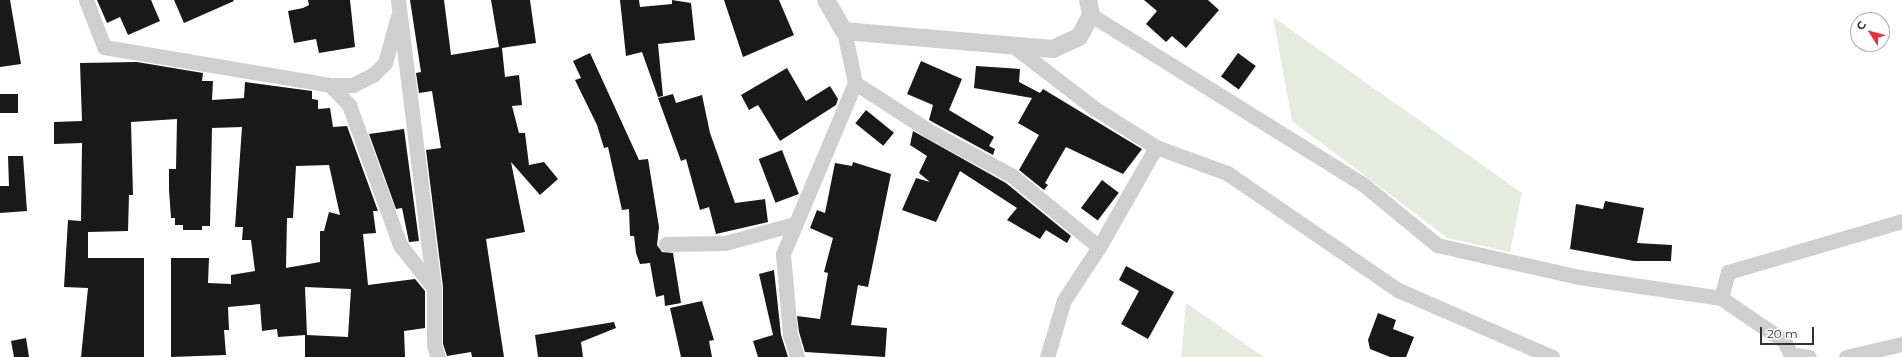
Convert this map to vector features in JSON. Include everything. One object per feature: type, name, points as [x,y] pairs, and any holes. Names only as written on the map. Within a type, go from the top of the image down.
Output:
[{"type":"street","points":[[86,0],[104,47],[330,85],[353,85],[373,75],[385,63],[399,4]]},
{"type":"street","points":[[797,357],[790,334],[783,254],[855,83],[844,31],[826,0]]},
{"type":"street","points":[[399,4],[434,288],[434,345],[438,357]]},
{"type":"street","points":[[844,31],[1053,49],[1079,37],[1090,8],[1364,185],[1437,245],[1579,277],[1721,298],[1784,341],[1791,355],[1809,357]]},
{"type":"street","points":[[1012,45],[1052,79],[1156,147],[1227,173],[1398,290],[1552,357]]},
{"type":"street","points":[[855,83],[931,132],[1011,175],[1099,247]]},
{"type":"street","points":[[330,85],[349,105],[400,245],[434,288]]},
{"type":"street","points":[[1047,357],[1064,300],[1099,247],[1156,147]]},
{"type":"street","points":[[1721,298],[1728,272],[1902,221]]},
{"type":"street","points":[[666,244],[725,243],[795,224]]},
{"type":"street","points":[[1846,357],[1902,344]]},
{"type":"shaded area","points":[[1273,17],[1522,193],[1510,252],[1448,238],[1292,121]]},
{"type":"shaded area","points":[[1186,303],[1264,357],[1181,357]]},
{"type":"building","points":[[0,0],[10,0],[21,64],[0,67]]},
{"type":"building","points":[[97,0],[151,0],[160,21],[128,35],[120,17],[107,23]]},
{"type":"building","points":[[174,0],[233,0],[234,1],[184,23]]},
{"type":"building","points":[[308,0],[350,0],[355,47],[319,53],[316,39],[294,43],[288,11],[303,8],[309,5]]},
{"type":"building","points":[[410,0],[444,0],[451,55],[499,47],[491,0],[530,0],[536,43],[502,48],[505,77],[519,75],[522,105],[512,106],[519,133],[525,133],[529,165],[544,162],[558,179],[540,195],[511,162],[525,232],[486,239],[504,357],[472,357],[471,352],[447,356],[443,344],[443,287],[426,150],[441,148],[432,91],[419,93],[416,73],[421,72]]},
{"type":"building","points":[[620,0],[639,0],[640,7],[672,4],[672,0],[691,3],[695,40],[658,44],[663,96],[658,97],[642,52],[626,56]]},
{"type":"building","points":[[724,0],[779,0],[794,35],[743,57]]},
{"type":"building","points":[[1144,0],[1208,0],[1219,10],[1186,48],[1172,36],[1166,42],[1146,24],[1157,11]]},
{"type":"building","points":[[590,53],[639,160],[648,159],[659,227],[657,245],[662,252],[673,253],[681,303],[665,306],[664,295],[656,297],[650,263],[640,264],[636,253],[634,236],[630,236],[629,209],[622,210],[608,147],[604,148],[597,125],[575,80],[581,78],[573,61]]},
{"type":"building","points":[[1238,53],[1256,66],[1239,89],[1221,76]]},
{"type":"building","points":[[921,61],[962,79],[949,110],[994,137],[989,146],[995,149],[993,155],[929,120],[933,105],[907,94]]},
{"type":"building","points":[[137,62],[203,73],[202,81],[213,81],[212,100],[244,98],[245,82],[312,91],[312,99],[318,100],[318,109],[330,108],[333,127],[347,126],[378,211],[373,211],[376,233],[363,234],[368,285],[415,279],[425,291],[425,328],[404,331],[405,357],[305,357],[305,335],[278,337],[277,329],[262,331],[260,304],[228,307],[229,330],[224,330],[226,355],[171,357],[171,258],[209,258],[208,283],[231,284],[231,275],[255,271],[251,240],[242,240],[243,227],[235,227],[242,127],[212,128],[210,226],[202,226],[202,230],[183,230],[183,225],[175,225],[175,218],[171,218],[169,190],[169,169],[176,169],[177,119],[131,122],[133,195],[129,195],[128,231],[88,232],[88,258],[144,258],[144,357],[81,357],[88,288],[64,287],[68,220],[81,221],[82,143],[54,144],[54,122],[82,121],[80,63]],"holes":[[[329,165],[340,215],[329,212],[324,231],[320,231],[320,262],[286,268],[287,218],[293,218],[296,166]],[[305,287],[351,289],[348,337],[307,335]]]},
{"type":"building","points":[[976,66],[1020,69],[1019,82],[1040,93],[1043,89],[1142,149],[1123,174],[1066,147],[1045,183],[1048,185],[1044,190],[1019,170],[1039,135],[1018,123],[1032,98],[974,88]]},
{"type":"building","points":[[787,68],[806,101],[830,86],[838,99],[836,105],[780,141],[758,105],[749,110],[741,95]]},
{"type":"building","points":[[0,94],[18,94],[18,113],[0,113]]},
{"type":"building","points":[[673,94],[676,103],[702,95],[710,133],[735,203],[765,199],[768,222],[716,234],[709,207],[700,210],[686,159],[681,161],[658,98]]},
{"type":"building","points":[[866,110],[894,133],[883,146],[855,123]]},
{"type":"building","points":[[404,129],[419,241],[409,242],[402,208],[396,209],[369,134]]},
{"type":"building","points":[[913,131],[1006,183],[1071,236],[1067,243],[1046,230],[1040,239],[1007,220],[1017,208],[960,171],[936,222],[902,210],[916,178],[930,182],[919,173],[927,156],[910,145]]},
{"type":"building","points":[[782,150],[799,194],[776,203],[759,159]]},
{"type":"building","points":[[8,156],[23,156],[27,211],[0,213],[0,186],[9,186]]},
{"type":"building","points":[[853,162],[891,174],[868,287],[858,285],[851,325],[887,328],[885,357],[805,352],[799,332],[797,316],[820,319],[828,273],[824,272],[833,238],[810,228],[817,210],[825,213],[835,163],[852,166]]},
{"type":"building","points":[[1102,180],[1119,193],[1098,221],[1081,208]]},
{"type":"building","points":[[1605,201],[1644,208],[1637,243],[1672,245],[1671,261],[1634,261],[1570,249],[1576,204],[1603,209]]},
{"type":"building","points":[[1126,266],[1174,292],[1148,339],[1121,324],[1139,291],[1119,280]]},
{"type":"building","points":[[774,270],[781,335],[788,357],[758,357],[753,341],[773,335],[759,274]]},
{"type":"building","points":[[702,301],[714,340],[709,341],[712,357],[681,357],[670,308]]},
{"type":"building","points":[[1378,313],[1396,320],[1393,329],[1414,337],[1406,357],[1390,357],[1370,349],[1368,340]]},
{"type":"building","points":[[614,322],[616,328],[581,342],[583,357],[538,357],[535,335]]},
{"type":"building","points":[[26,338],[29,357],[14,357],[11,341]]}]
